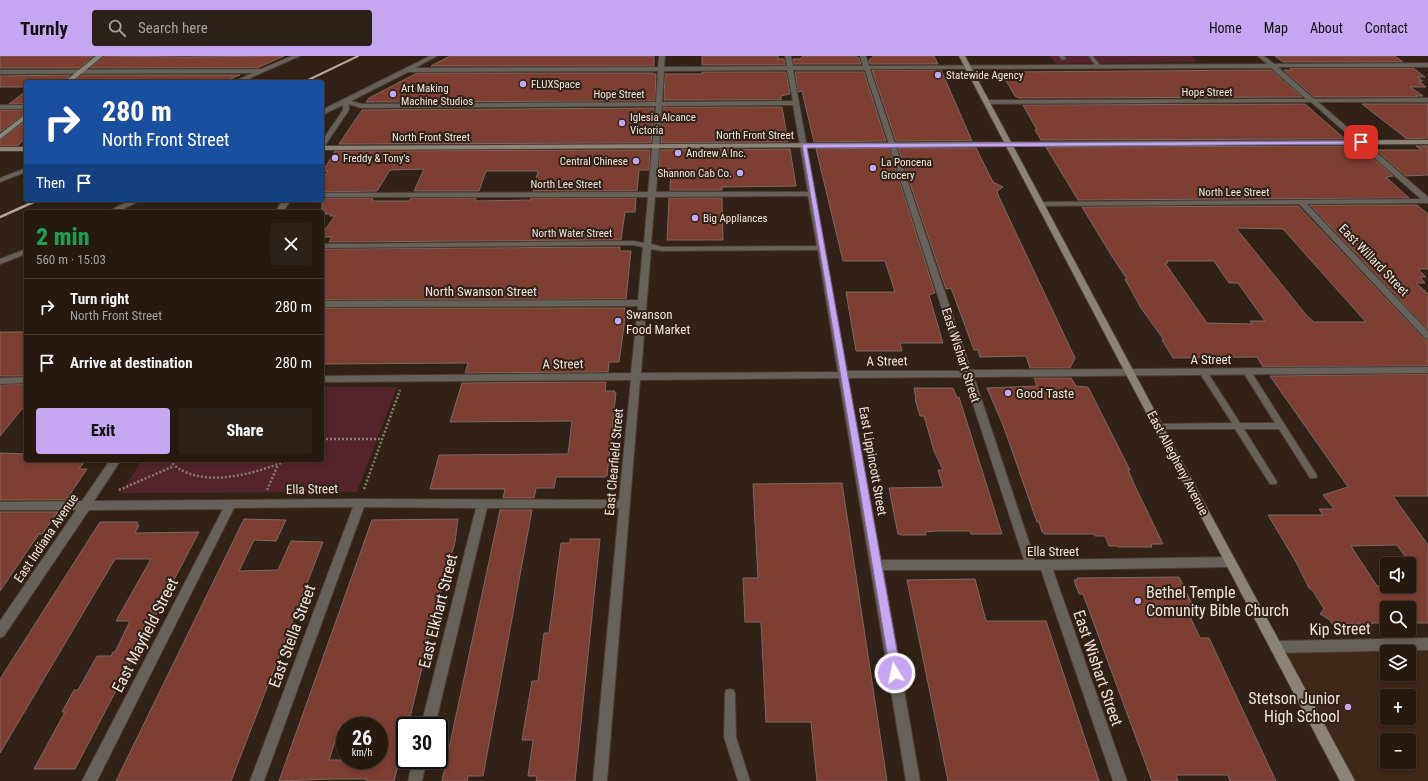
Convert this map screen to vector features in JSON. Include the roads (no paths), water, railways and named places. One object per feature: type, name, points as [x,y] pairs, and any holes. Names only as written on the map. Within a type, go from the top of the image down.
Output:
[{"type":"street","points":[[70,80],[100,56]]},
{"type":"street","points":[[241,80],[297,56]]},
{"type":"street","points":[[324,112],[434,56]]},
{"type":"street","name":"East Clearfield Street","points":[[600,781],[656,146],[662,56]]},
{"type":"street","name":"East Lippincott Street","points":[[788,56],[913,781]]},
{"type":"street","name":"East Wishart Street","points":[[863,56],[966,373],[1031,564]]},
{"type":"street","name":"East Allegheny Avenue","points":[[962,56],[1158,427],[1348,781]]},
{"type":"street","points":[[1261,56],[1428,201]]},
{"type":"street","points":[[409,70],[1428,65]]},
{"type":"street","points":[[0,72],[263,71]]},
{"type":"street","name":"Hope Street","points":[[986,102],[1428,100]]},
{"type":"street","points":[[324,144],[346,110],[346,101]]},
{"type":"street","name":"Hope Street","points":[[346,101],[361,106],[796,103]]},
{"type":"street","points":[[0,107],[24,107]]},
{"type":"street","points":[[0,137],[24,118]]},
{"type":"street","name":"North Front Street","points":[[324,147],[1428,142]]},
{"type":"street","points":[[0,149],[24,149]]},
{"type":"street","points":[[0,180],[24,171]]},
{"type":"street","name":"North Lee Street","points":[[324,195],[811,194]]},
{"type":"street","name":"North Lee Street","points":[[1040,204],[1428,201]]},
{"type":"street","points":[[115,210],[133,202]]},
{"type":"street","name":"East Willard Street","points":[[1301,202],[1428,336]]},
{"type":"street","name":"North Water Street","points":[[324,246],[625,243],[647,245],[662,249],[821,248]]},
{"type":"street","points":[[0,262],[24,252]]},
{"type":"street","name":"North Swanson Street","points":[[324,304],[641,303]]},
{"type":"street","name":"A Street","points":[[324,379],[1428,370]]},
{"type":"street","points":[[0,381],[24,380]]},
{"type":"street","name":"East Indiana Avenue","points":[[0,632],[115,462]]},
{"type":"street","name":"Ella Street","points":[[0,506],[360,503],[625,504]]},
{"type":"street","name":"East Stella Street","points":[[257,781],[360,503]]},
{"type":"street","name":"East Mayfield Street","points":[[89,781],[231,504]]},
{"type":"street","name":"East Elkhart Street","points":[[430,717],[482,504]]},
{"type":"street","name":"Ella Street","points":[[876,566],[1230,562]]},
{"type":"street","name":"East Wishart Street","points":[[1045,565],[1120,781]]},
{"type":"street","name":"Kip Street","points":[[1276,647],[1428,644]]},
{"type":"street","points":[[415,781],[418,769]]},
{"type":"lane","points":[[1091,56],[1099,66]]},
{"type":"lane","points":[[1203,372],[1273,482]]},
{"type":"lane","points":[[1247,372],[1313,476]]},
{"type":"lane","points":[[1158,427],[1281,426]]},
{"type":"lane","points":[[730,694],[730,737],[744,781]]},
{"type":"railway","points":[[308,80],[358,56]]},
{"type":"railway","points":[[0,217],[34,202]]},
{"type":"place","name":"Statewide Agency","points":[[938,75]]},
{"type":"place","name":"FLUXSpace","points":[[523,84]]},
{"type":"place","name":"Art Making Machine Studios","points":[[393,94]]},
{"type":"place","name":"Iglesia Alcance Victoria","points":[[622,123]]},
{"type":"place","name":"Andrew A Inc.","points":[[678,153]]},
{"type":"place","name":"Freddy & Tony's","points":[[335,158]]},
{"type":"place","name":"Central Chinese","points":[[636,161]]},
{"type":"place","name":"La Poncena Grocery","points":[[873,168]]},
{"type":"place","name":"Shannon Cab Co.","points":[[740,173]]},
{"type":"place","name":"Big Appliances","points":[[695,218]]},
{"type":"place","name":"Swanson Food Market","points":[[618,321]]},
{"type":"place","name":"Good Taste","points":[[1008,393]]},
{"type":"place","name":"Bethel Temple Comunity Bible Church","points":[[1138,601]]},
{"type":"place","name":"Stetson Junior High School","points":[[1348,707]]}]
